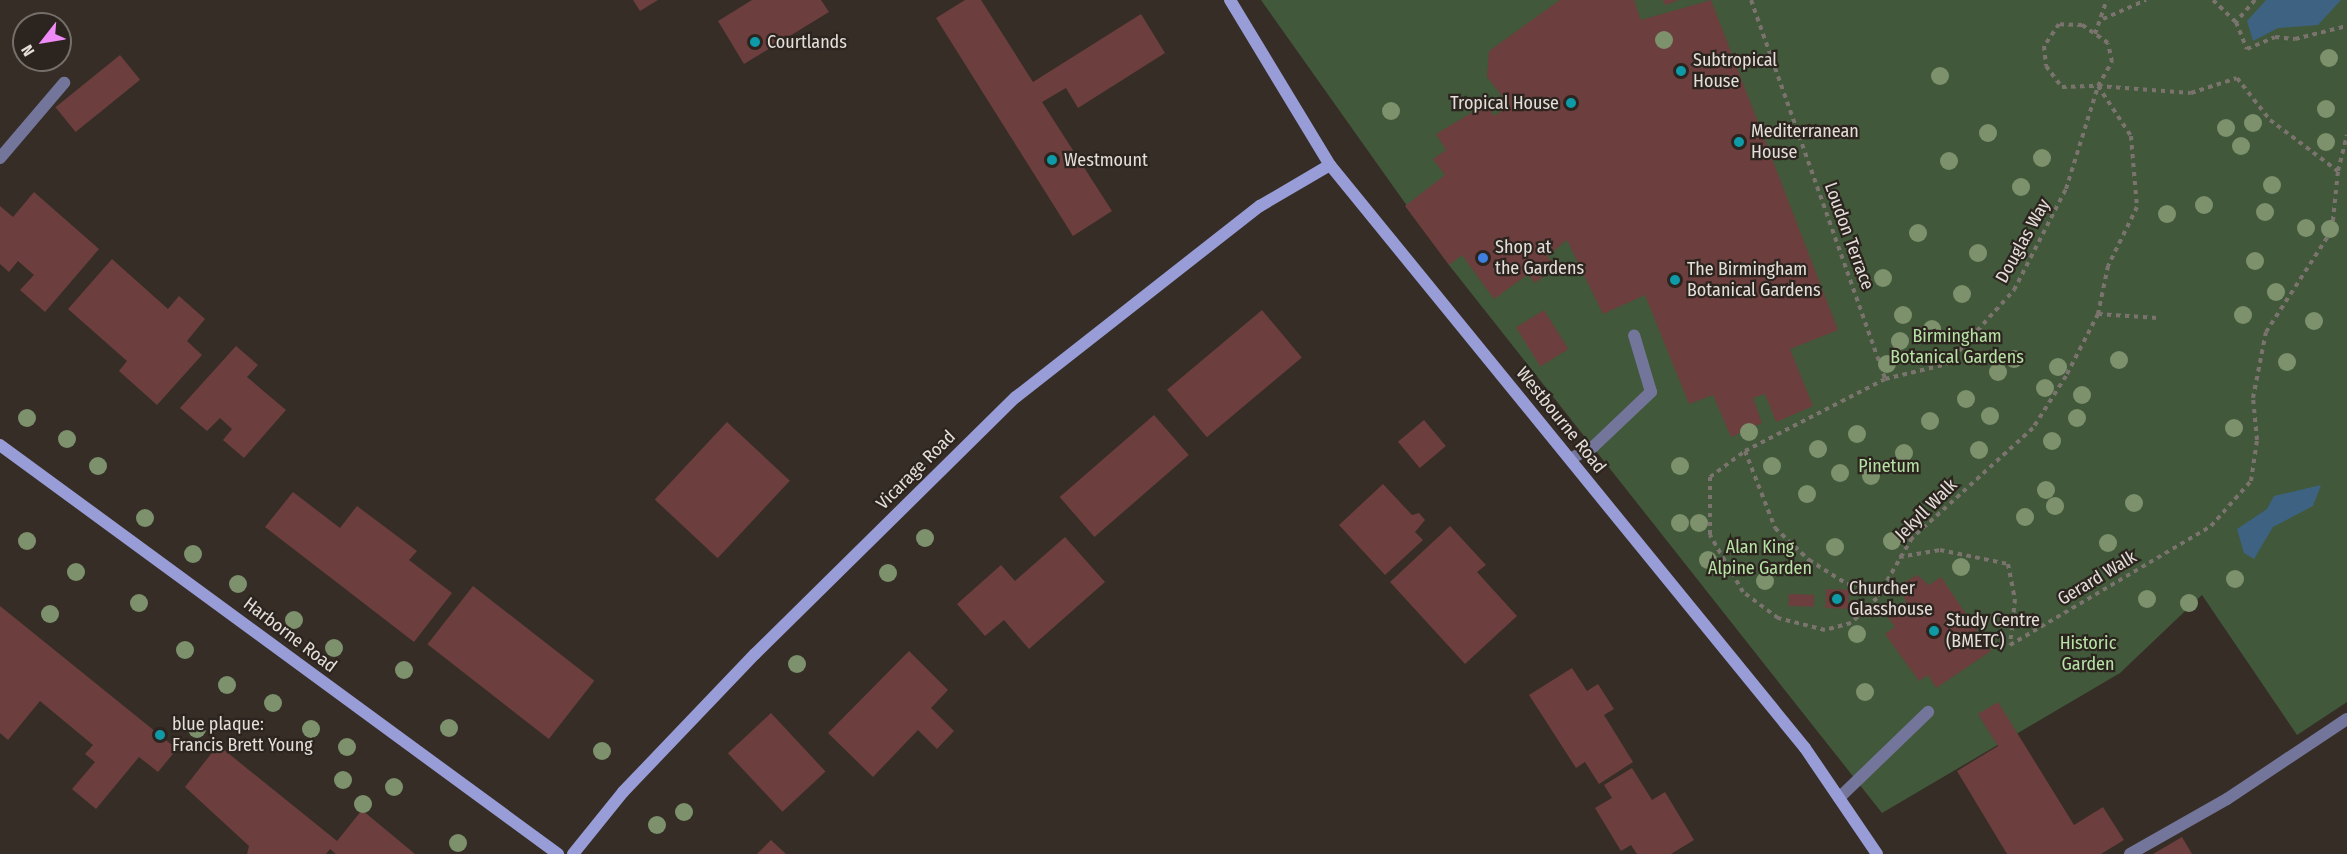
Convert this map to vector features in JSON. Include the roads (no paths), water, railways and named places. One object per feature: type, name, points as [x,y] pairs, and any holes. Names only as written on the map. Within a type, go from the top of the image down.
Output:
[{"type":"main road","name":"Westbourne Road","points":[[1230,0],[1330,165],[1805,748],[1877,854]]},
{"type":"main road","name":"Vicarage Road","points":[[573,854],[755,654],[1016,397],[1260,206],[1330,165]]},
{"type":"main road","name":"Harborne Road","points":[[0,445],[558,854]]},
{"type":"lane","points":[[0,158],[64,83]]},
{"type":"lane","points":[[1570,459],[1593,447],[1651,392],[1634,334]]},
{"type":"lane","points":[[1839,798],[1928,712]]},
{"type":"lane","points":[[2130,854],[2227,799],[2347,719]]},
{"type":"water","points":[[2266,0],[2341,0],[2318,25],[2278,28],[2253,41],[2247,21]]},
{"type":"water","points":[[2321,485],[2313,506],[2273,527],[2254,559],[2244,553],[2237,529],[2267,509],[2274,496]]},
{"type":"place","name":"Courtlands","points":[[755,42]]},
{"type":"place","name":"Subtropical House","points":[[1681,71]]},
{"type":"place","name":"Tropical House","points":[[1571,103]]},
{"type":"place","name":"Mediterranean House","points":[[1739,142]]},
{"type":"place","name":"Westmount","points":[[1052,160]]},
{"type":"place","name":"Shop at the Gardens","points":[[1483,258]]},
{"type":"place","name":"The Birmingham Botanical Gardens","points":[[1675,280]]},
{"type":"place","name":"Churcher Glasshouse","points":[[1837,599]]},
{"type":"place","name":"Study Centre (BMETC)","points":[[1934,631]]},
{"type":"place","name":"blue plaque: Francis Brett Young","points":[[160,735]]},
{"type":"park label","name":"Birmingham Botanical Gardens","points":[[1957,347]]},
{"type":"park label","name":"Pinetum","points":[[1889,466]]},
{"type":"park label","name":"Alan King Alpine Garden","points":[[1760,558]]},
{"type":"park label","name":"Historic Garden","points":[[2088,654]]}]
